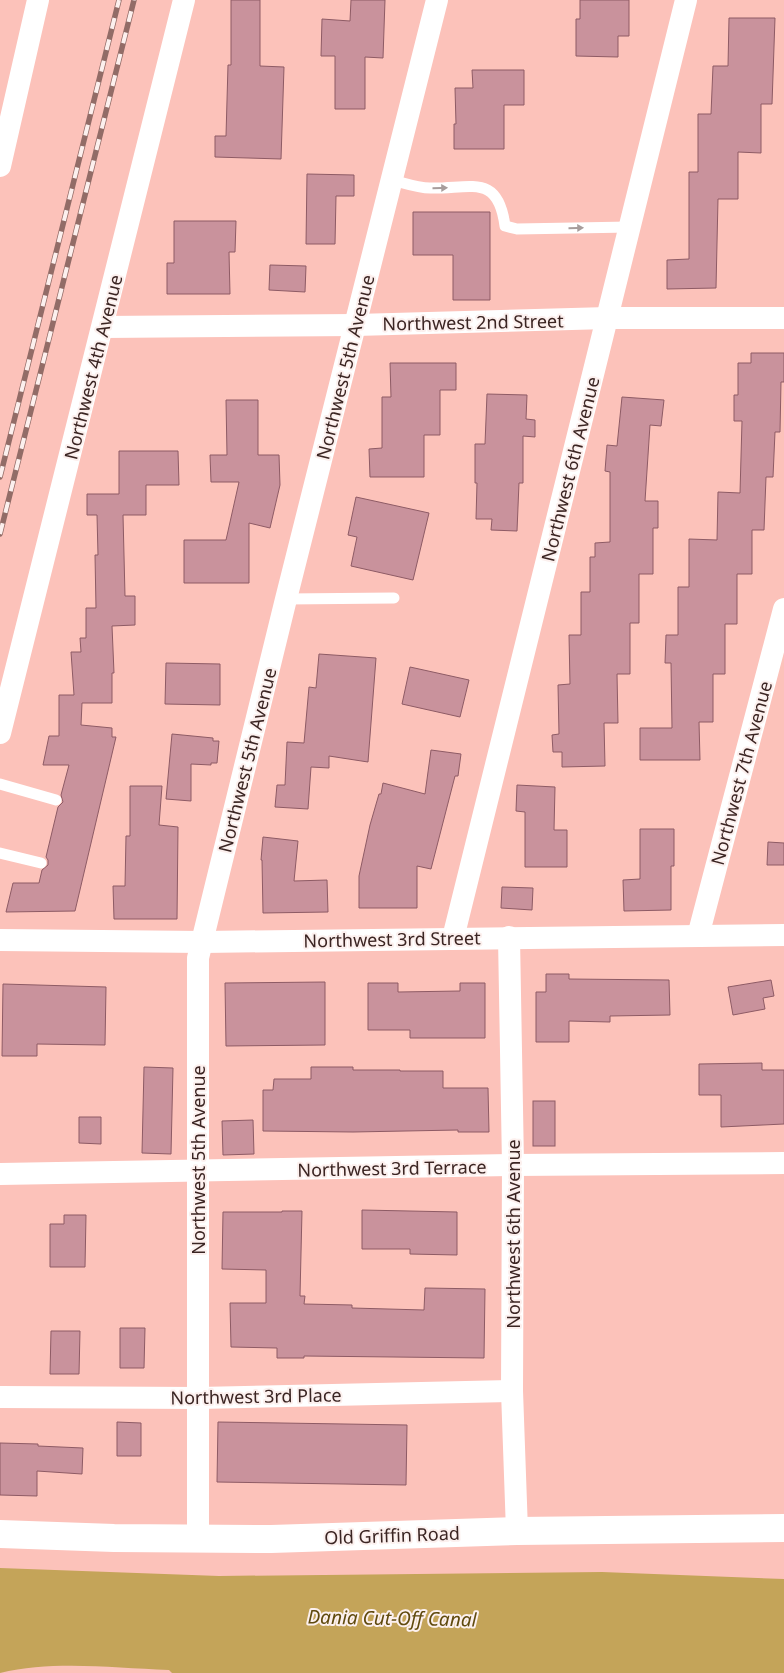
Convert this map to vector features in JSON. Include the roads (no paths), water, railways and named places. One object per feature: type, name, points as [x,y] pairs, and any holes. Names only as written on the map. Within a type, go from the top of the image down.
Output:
[{"type":"street","points":[[0,166],[38,0]]},
{"type":"street","name":"Northwest 4th Avenue","points":[[0,733],[184,0]]},
{"type":"street","name":"Northwest 5th Avenue","points":[[198,1538],[198,958],[286,599],[437,0]]},
{"type":"street","name":"Northwest 6th Avenue","points":[[453,938],[686,0]]},
{"type":"street","name":"Northwest 2nd Street","points":[[103,327],[356,325],[608,318],[784,318]]},
{"type":"street","name":"Northwest 7th Avenue","points":[[698,936],[784,609]]},
{"type":"street","name":"Northwest 3rd Street","points":[[0,940],[203,942],[784,935]]},
{"type":"street","name":"Northwest 6th Avenue","points":[[509,937],[513,1165],[512,1392],[517,1531]]},
{"type":"street","name":"Northwest 3rd Terrace","points":[[0,1174],[513,1165],[784,1163]]},
{"type":"street","name":"Northwest 3rd Place","points":[[0,1397],[199,1398],[512,1392]]},
{"type":"street","name":"Old Griffin Road","points":[[0,1534],[114,1538],[270,1539],[517,1531],[784,1528]]},
{"type":"lane","points":[[392,180],[428,188],[482,187],[492,192],[503,208],[505,226],[517,229],[630,227]]},
{"type":"lane","points":[[286,599],[394,598]]},
{"type":"lane","points":[[0,784],[56,800]]},
{"type":"lane","points":[[0,853],[41,863]]},
{"type":"water","name":"Dania Cut-Off Canal","points":[[0,1568],[219,1576],[602,1572],[784,1579],[784,1673],[172,1673],[169,1670],[62,1666],[20,1669],[0,1673]]},
{"type":"railway","points":[[0,477],[119,0]]},
{"type":"railway","points":[[0,534],[134,0]]}]
